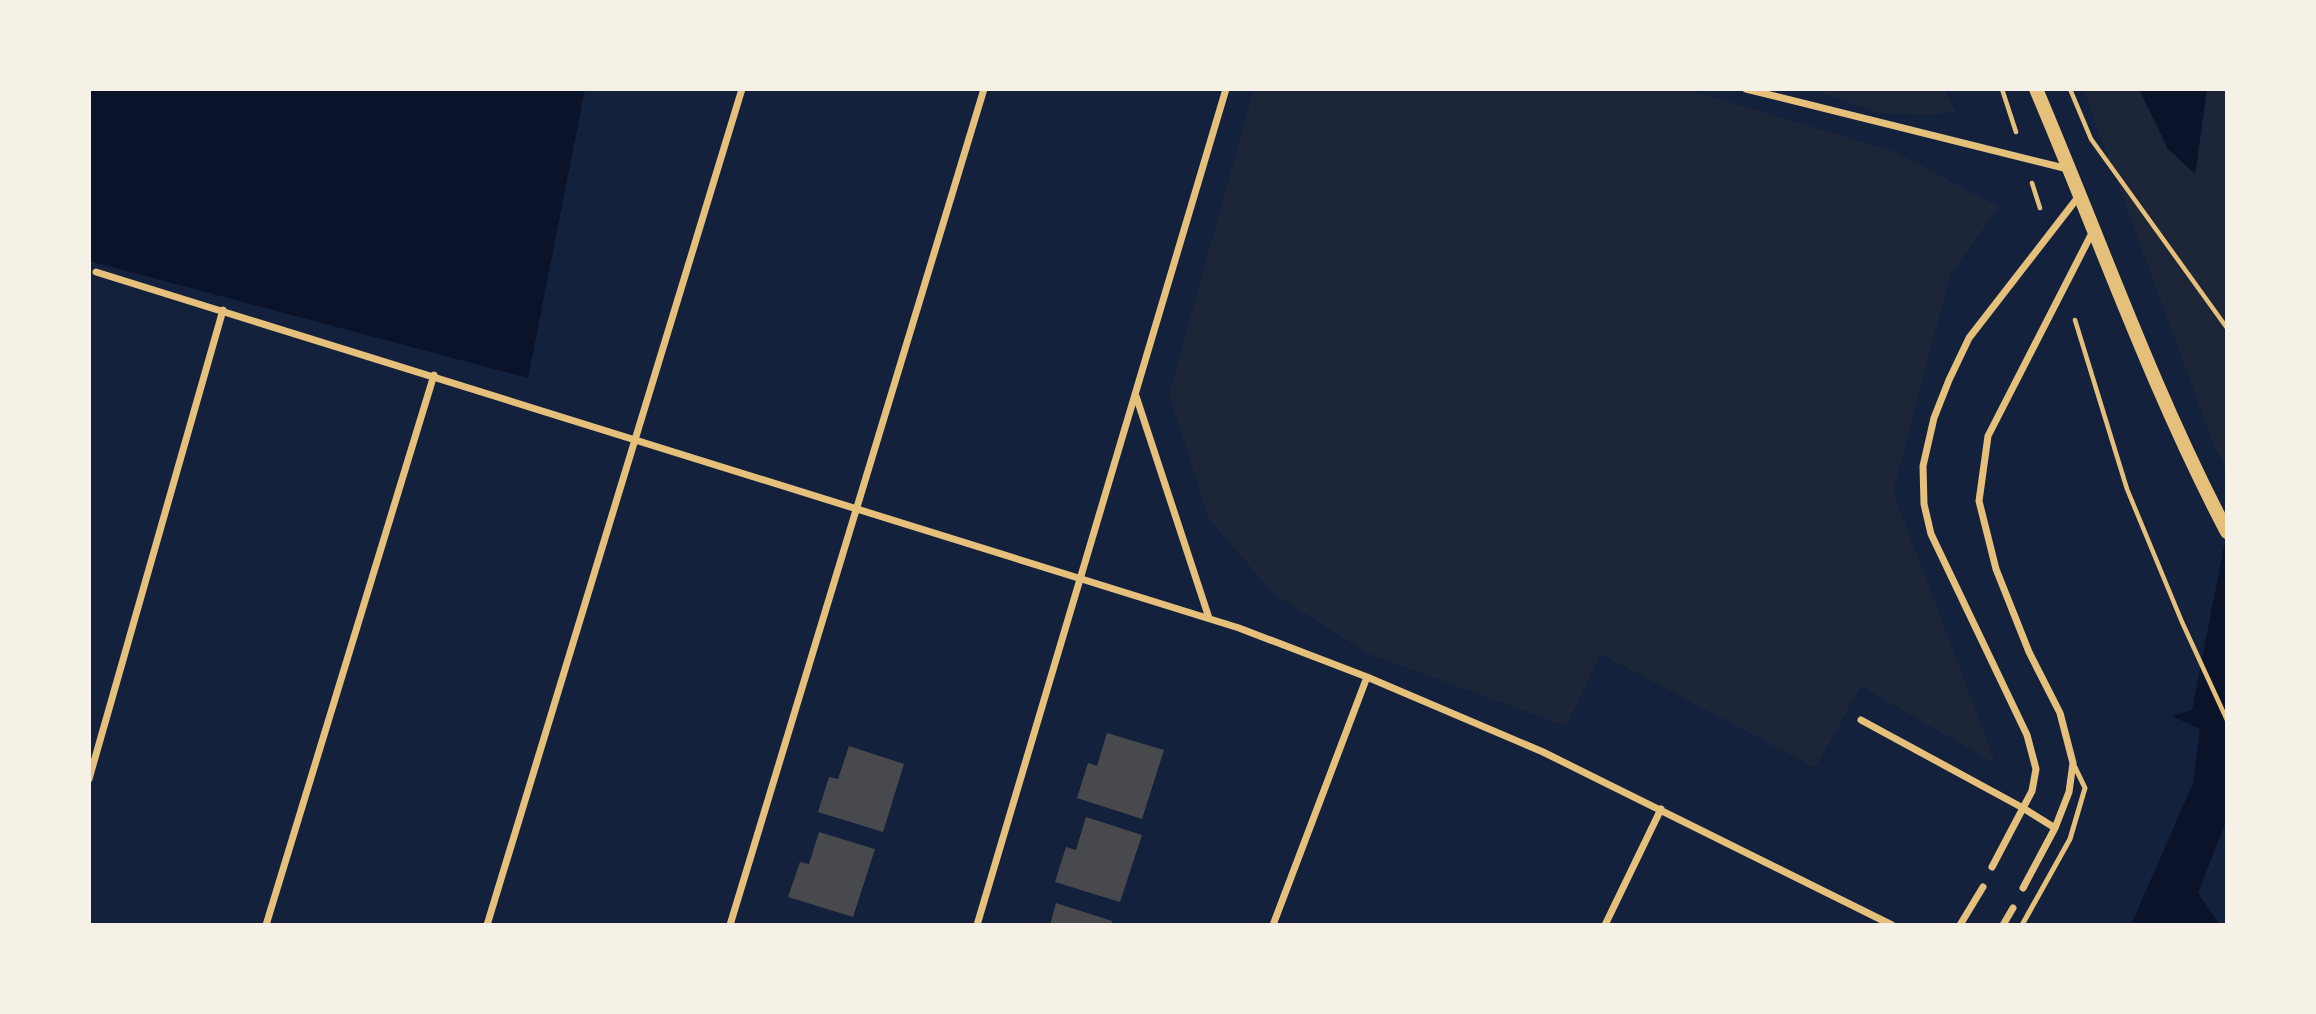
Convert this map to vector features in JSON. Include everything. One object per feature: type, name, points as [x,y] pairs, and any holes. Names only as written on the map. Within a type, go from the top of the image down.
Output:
[{"type":"main road","points":[[2036,89],[2193,467],[2227,532]]},
{"type":"street","points":[[487,925],[742,89]]},
{"type":"street","points":[[730,925],[859,508],[984,89]]},
{"type":"street","points":[[977,925],[1226,89]]},
{"type":"street","points":[[1746,89],[2070,169]]},
{"type":"street","points":[[1992,867],[2032,791],[2036,769],[2026,735],[1931,534],[1924,504],[1923,466],[1934,418],[1969,338],[2080,195]]},
{"type":"street","points":[[2023,888],[2055,828],[2069,792],[2073,763],[2060,713],[2029,652],[1996,569],[1979,501],[1987,436],[2093,230]]},
{"type":"street","points":[[96,272],[1209,618],[1367,677],[1543,752],[1892,925]]},
{"type":"street","points":[[89,779],[223,310]]},
{"type":"street","points":[[266,925],[434,375]]},
{"type":"street","points":[[1136,396],[1209,618]]},
{"type":"street","points":[[1273,925],[1367,677]]},
{"type":"street","points":[[1861,720],[2055,828]]},
{"type":"street","points":[[1605,925],[1661,809]]},
{"type":"street","points":[[1961,925],[1983,887]]},
{"type":"street","points":[[2003,925],[2013,908]]},
{"type":"lane","points":[[2022,925],[2070,839],[2085,788],[2073,763]]},
{"type":"path","points":[[2070,89],[2091,139],[2227,328]]},
{"type":"path","points":[[2089,365],[2127,489],[2182,622],[2227,720]]},
{"type":"shaded area","points":[[89,89],[585,89],[528,378],[89,261]]},
{"type":"shaded area","points":[[1254,89],[1686,89],[1896,152],[1999,207],[1950,275],[1893,492],[1996,764],[1861,686],[1815,768],[1601,654],[1566,726],[1369,654],[1274,594],[1209,519],[1169,394]]},
{"type":"shaded area","points":[[1809,89],[1944,89],[1956,112],[1928,115],[1881,113]]},
{"type":"shaded area","points":[[2083,89],[2139,89],[2168,149],[2196,173],[2207,89],[2227,89],[2227,469],[2215,448]]},
{"type":"shaded area","points":[[2139,89],[2207,89],[2195,174],[2168,149]]},
{"type":"shaded area","points":[[2227,531],[2227,819],[2198,893],[2220,925],[2131,925],[2193,783],[2200,729],[2172,716],[2192,710]]},
{"type":"building","points":[[1107,733],[1164,750],[1142,819],[1077,798],[1088,763],[1097,766]]},
{"type":"building","points":[[849,746],[904,764],[883,832],[818,812],[829,777],[838,779]]},
{"type":"building","points":[[1086,817],[1142,835],[1120,902],[1055,882],[1066,847],[1076,850]]},
{"type":"building","points":[[819,832],[875,849],[853,917],[788,897],[800,862],[809,864]]},
{"type":"building","points":[[1056,903],[1112,921],[1111,925],[1050,925]]}]
